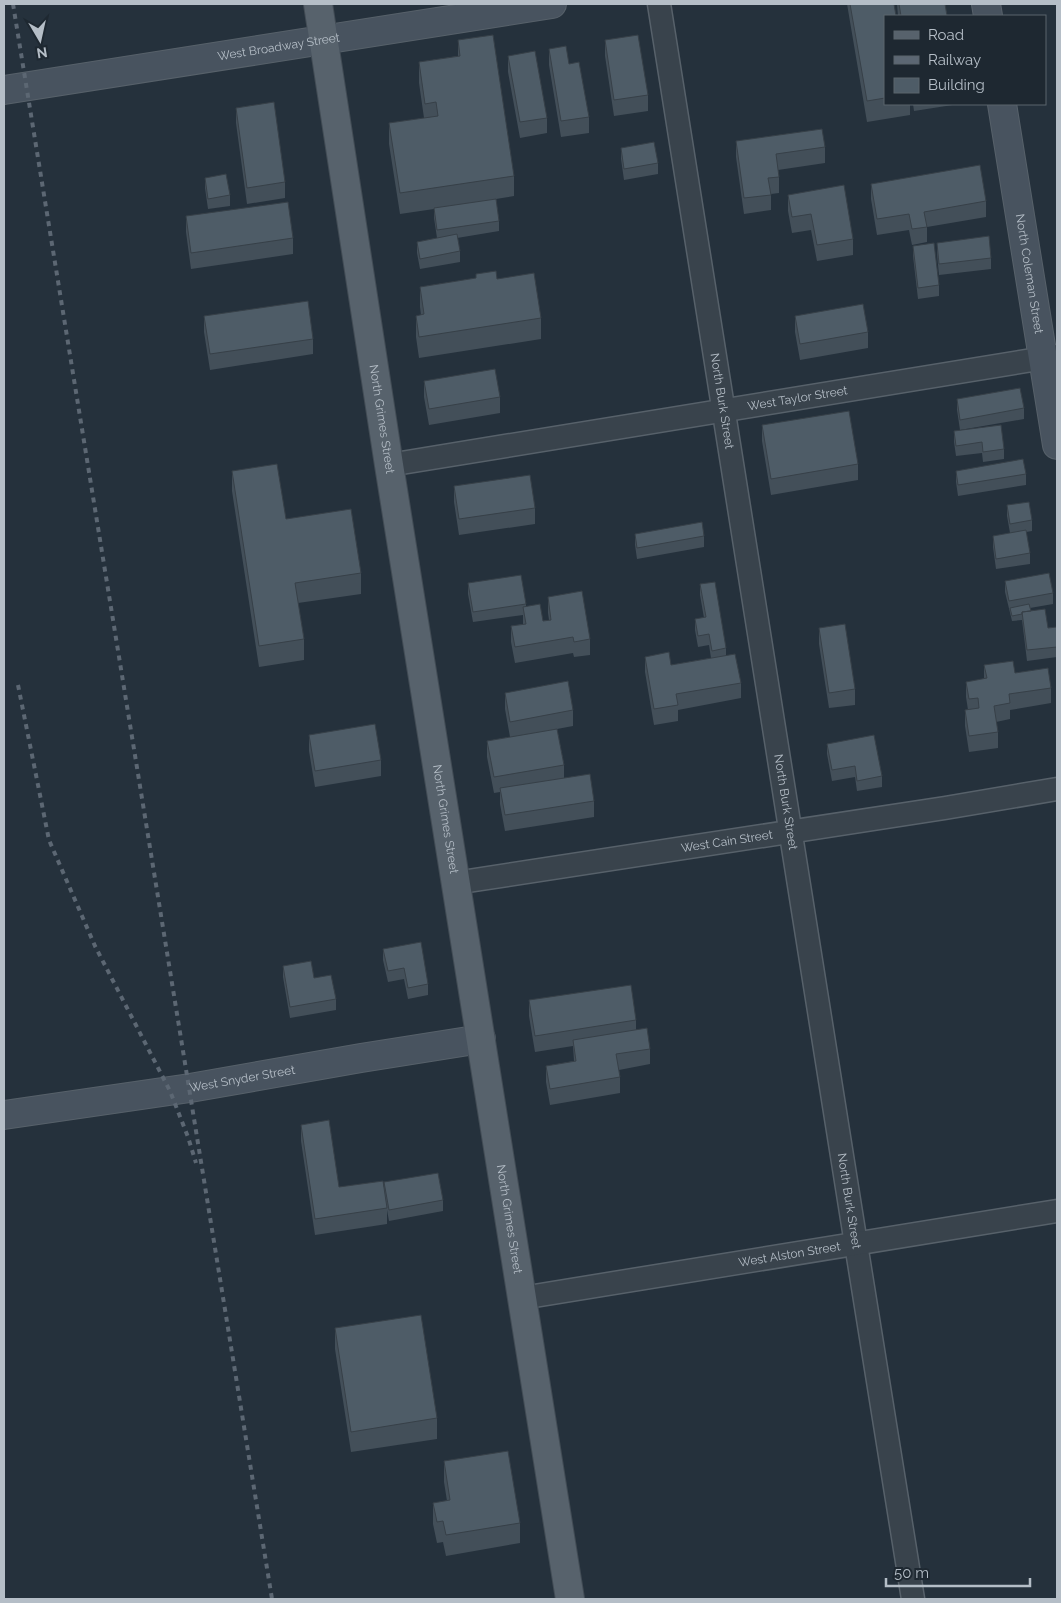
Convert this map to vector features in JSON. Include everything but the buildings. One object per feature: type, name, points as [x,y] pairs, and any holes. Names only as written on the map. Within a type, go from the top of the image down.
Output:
[{"type":"main road","name":"North Grimes Street","points":[[318,4],[455,883],[570,1599]]},
{"type":"street","name":"West Broadway Street","points":[[4,90],[552,4]]},
{"type":"street","name":"North Burk Street","points":[[659,4],[913,1599]]},
{"type":"street","name":"North Coleman Street","points":[[1002,105],[1050,357],[1057,444]]},
{"type":"street","name":"West Taylor Street","points":[[389,465],[1050,357]]},
{"type":"street","name":"West Cain Street","points":[[455,883],[1057,789]]},
{"type":"street","name":"West Snyder Street","points":[[4,1115],[190,1088],[481,1039]]},
{"type":"street","name":"West Alston Street","points":[[522,1298],[1057,1211]]},
{"type":"railway","points":[[13,4],[272,1599]]},
{"type":"railway","points":[[18,685],[49,840],[95,946],[170,1091],[196,1163]]}]
